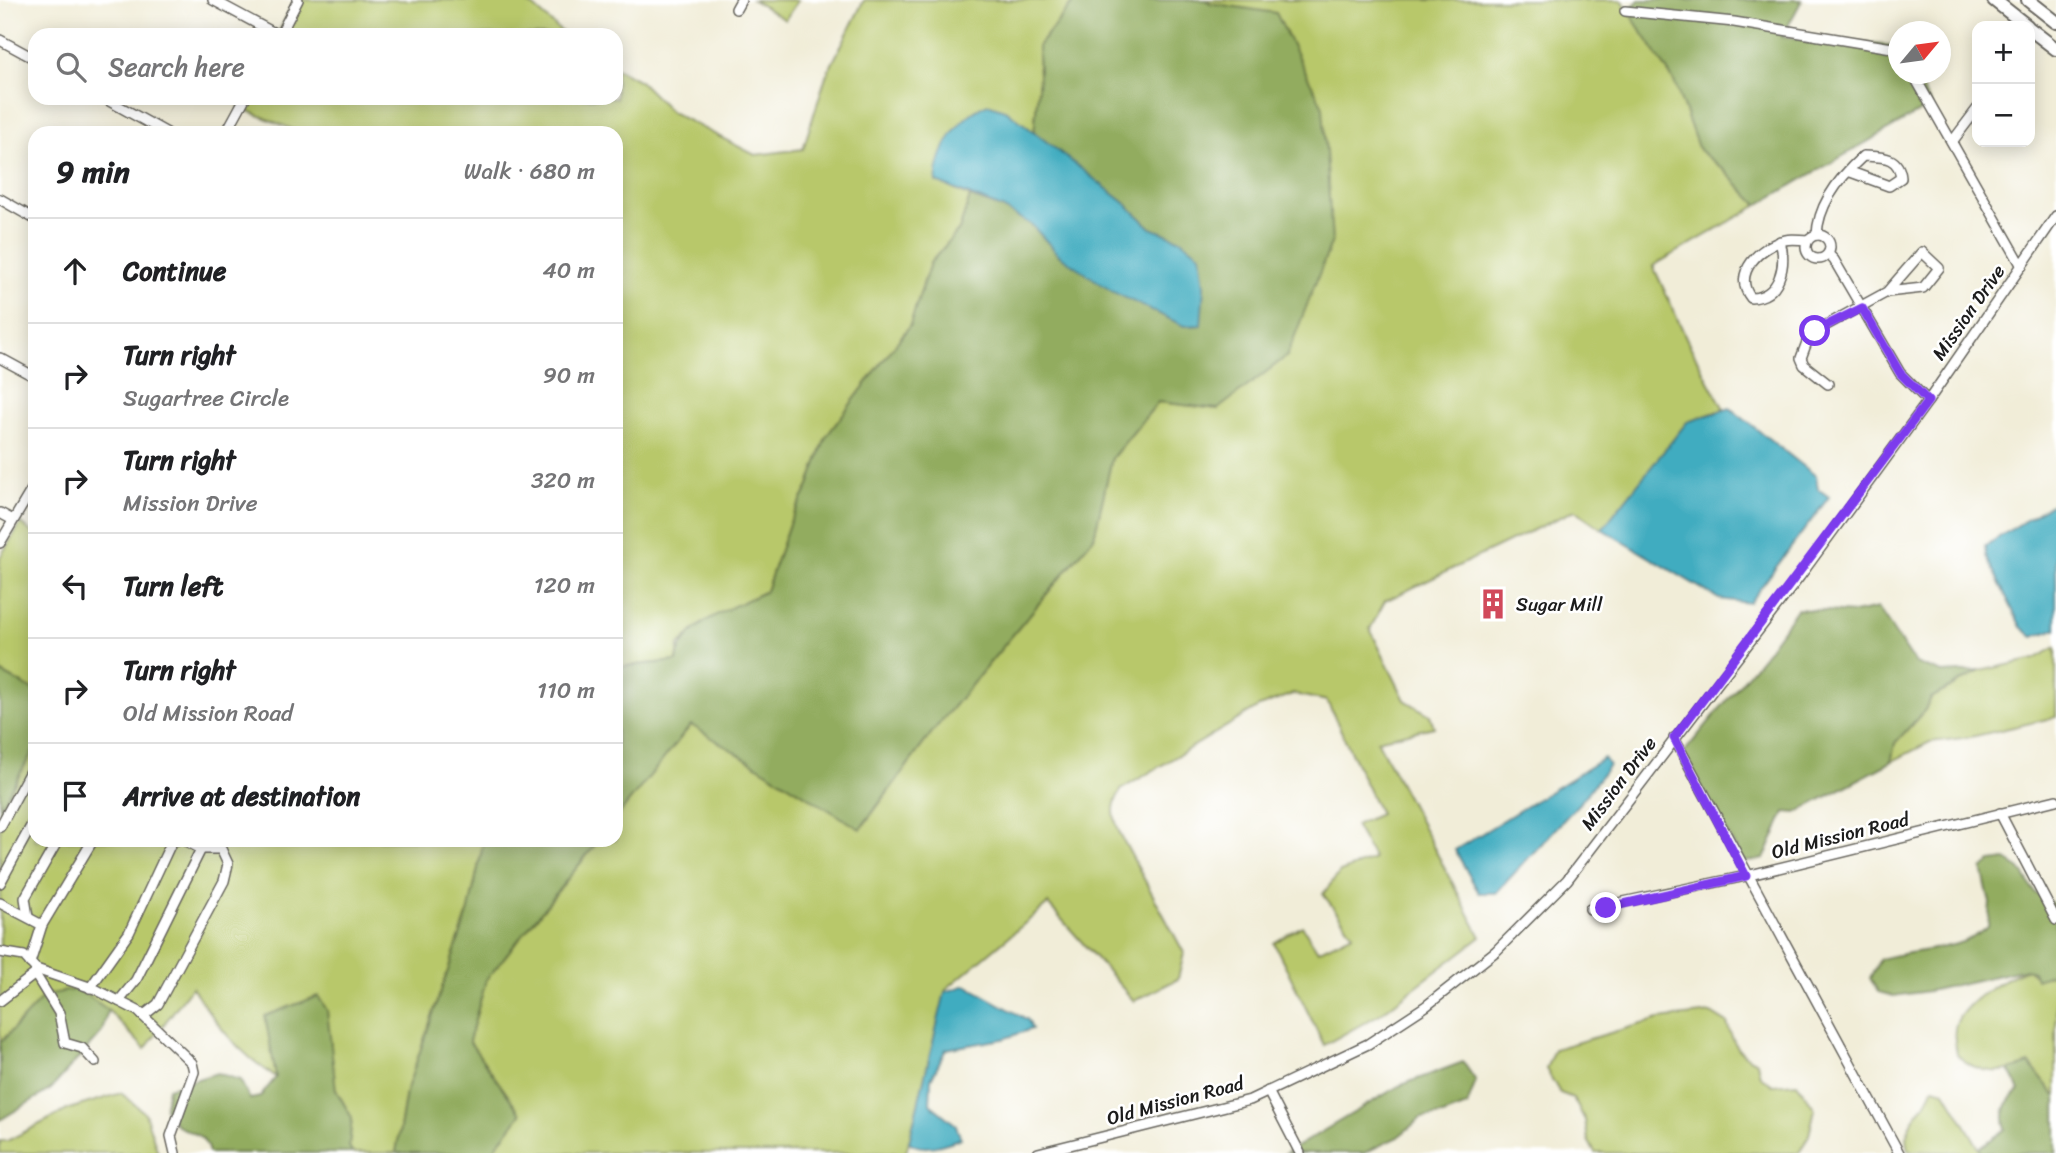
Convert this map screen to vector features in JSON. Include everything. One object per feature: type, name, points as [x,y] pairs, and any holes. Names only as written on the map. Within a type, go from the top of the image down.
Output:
[{"type":"main road","points":[[1994,0],[2018,21]]},
{"type":"main road","points":[[2029,2],[2056,22]]},
{"type":"main road","points":[[2035,35],[2056,49]]},
{"type":"street","points":[[213,0],[266,28]]},
{"type":"street","points":[[283,28],[298,0]]},
{"type":"street","points":[[1625,11],[1734,22],[1888,47]]},
{"type":"street","points":[[0,40],[28,56]]},
{"type":"street","points":[[1919,84],[2022,266]]},
{"type":"street","points":[[117,105],[154,126]]},
{"type":"street","points":[[230,126],[241,105]]},
{"type":"street","points":[[1952,142],[1972,116]]},
{"type":"street","points":[[1828,254],[1820,259],[1810,256],[1806,247],[1812,238],[1823,205],[1848,171],[1863,156],[1889,158],[1895,161],[1901,178],[1889,186],[1848,171]]},
{"type":"street","points":[[0,199],[28,215]]},
{"type":"street","name":"Mission Drive","points":[[1426,1006],[1496,951],[1567,880],[1928,401],[2056,216]]},
{"type":"street","points":[[1780,242],[1784,260],[1778,281],[1767,295],[1751,298],[1744,285],[1748,264],[1759,253],[1780,242],[1812,238],[1828,241],[1828,254],[1900,373],[1928,401]]},
{"type":"street","points":[[1828,384],[1804,365],[1801,358],[1805,341],[1815,331],[1862,308],[1887,292],[1922,253],[1939,268],[1923,288],[1887,292]]},
{"type":"street","points":[[0,358],[28,373]]},
{"type":"street","points":[[0,543],[28,495]]},
{"type":"street","points":[[0,513],[13,520]]},
{"type":"street","points":[[1674,738],[1746,876],[1899,1153]]},
{"type":"street","points":[[0,827],[28,775]]},
{"type":"street","name":"Old Mission Road","points":[[1590,909],[1746,876],[2056,800]]},
{"type":"street","points":[[2000,813],[2056,920]]},
{"type":"street","points":[[0,883],[28,832]]},
{"type":"street","points":[[28,917],[25,898],[54,847]]},
{"type":"street","points":[[0,1001],[34,968],[43,925],[89,847]]},
{"type":"street","points":[[90,988],[129,933],[169,847]]},
{"type":"street","points":[[144,1016],[158,1004],[223,881],[228,864],[227,856],[221,849],[197,847]]},
{"type":"street","points":[[119,1002],[136,980],[201,849]]},
{"type":"street","points":[[4,905],[25,898]]},
{"type":"street","points":[[4,905],[43,925]]},
{"type":"street","points":[[0,953],[24,957],[34,968],[59,1013],[65,1043],[82,1048],[94,1062]]},
{"type":"street","points":[[34,968],[90,988],[144,1016],[192,1063],[194,1072],[172,1136],[175,1153]]},
{"type":"street","name":"Old Mission Road","points":[[1038,1153],[1250,1100],[1368,1044],[1426,1006]]},
{"type":"street","points":[[1268,1091],[1300,1153]]},
{"type":"green space","points":[[295,0],[521,0],[534,7],[557,28],[281,28]]},
{"type":"green space","points":[[753,0],[798,0],[785,20]]},
{"type":"green space","points":[[864,0],[1075,0],[1038,46],[1039,76],[1034,135],[1007,111],[936,181],[970,197],[959,230],[930,263],[910,325],[826,437],[808,488],[789,524],[766,591],[704,622],[679,645],[677,661],[623,666],[623,126],[284,126],[239,107],[623,105],[623,72],[640,81],[671,112],[755,155],[803,149],[826,76]]},
{"type":"green space","points":[[1075,0],[1206,0],[1210,3],[1276,13],[1323,107],[1332,241],[1287,356],[1218,409],[1158,402],[1112,458],[1094,537],[933,731],[860,829],[691,725],[623,809],[623,666],[677,661],[681,647],[699,626],[766,591],[789,524],[808,488],[826,437],[910,325],[930,263],[959,230],[970,197],[1002,208],[1032,225],[1059,255],[1184,326],[1201,325],[1201,310],[1181,240],[1151,228],[1125,203],[1034,135],[1039,76],[1038,46]]},
{"type":"green space","points":[[1206,0],[1622,0],[1674,81],[1699,150],[1723,169],[1758,205],[1653,266],[1690,346],[1724,409],[1687,422],[1602,529],[1575,510],[1385,601],[1370,629],[1405,700],[1430,715],[1434,727],[1377,740],[1481,937],[1380,1014],[1324,1045],[1274,943],[1302,926],[1318,951],[1353,934],[1323,894],[1340,872],[1374,859],[1355,825],[1380,814],[1327,701],[1293,694],[1259,707],[1122,789],[1116,801],[1115,817],[1121,836],[1184,953],[1178,979],[1134,1001],[1048,904],[946,989],[906,1153],[491,1153],[521,1114],[469,1041],[486,980],[593,847],[623,847],[623,809],[691,724],[861,829],[933,731],[1094,537],[1112,458],[1158,402],[1218,409],[1209,3]]},
{"type":"green space","points":[[1639,0],[1802,0],[1782,37],[1888,45],[1888,84],[1919,84],[1931,105],[1758,205],[1723,169],[1699,150],[1674,81],[1628,11]]},
{"type":"green space","points":[[21,523],[28,529],[28,687],[0,672],[0,557]]},
{"type":"green space","points":[[1878,608],[1915,663],[1942,673],[1980,671],[1931,698],[1925,710],[1895,743],[1891,762],[1796,813],[1785,812],[1764,859],[1744,862],[1681,756],[1763,656],[1797,609],[1854,613]]},
{"type":"green space","points":[[2056,647],[2056,717],[1971,737],[1930,742],[1891,762],[1895,743],[1925,710],[1931,698],[1980,671],[2035,659]]},
{"type":"green space","points":[[0,672],[28,687],[28,760],[0,808]]},
{"type":"green space","points":[[28,760],[28,847],[482,847],[469,910],[406,1092],[396,1153],[352,1153],[349,1146],[352,1118],[336,1090],[331,1067],[331,1042],[276,1077],[250,1058],[229,1037],[192,987],[145,1049],[108,1010],[45,995],[0,1043],[0,808]]},
{"type":"green space","points":[[482,847],[593,847],[486,980],[469,1041],[521,1114],[491,1153],[396,1153],[406,1092],[469,910]]},
{"type":"green space","points":[[2006,860],[2020,869],[2035,893],[2056,905],[2056,972],[2036,979],[2033,971],[2026,969],[1929,991],[1893,996],[1878,992],[1870,978],[1880,959],[1951,946],[1988,927],[1990,903],[1982,869],[1991,862]]},
{"type":"green space","points":[[2027,969],[2034,975],[2056,972],[2056,1097],[2030,1064],[2010,1070],[1983,1070],[1957,1055],[1955,1030],[1962,1014],[1987,991]]},
{"type":"green space","points":[[78,989],[108,1010],[102,1032],[51,1089],[0,1120],[0,1043],[45,995]]},
{"type":"green space","points":[[318,996],[327,1010],[336,1090],[352,1118],[349,1146],[352,1153],[209,1153],[203,1140],[180,1127],[165,1108],[168,1088],[217,1073],[240,1080],[250,1099],[260,1097],[276,1077],[265,1016]]},
{"type":"green space","points":[[1711,1013],[1727,1023],[1737,1047],[1757,1062],[1760,1076],[1773,1085],[1797,1083],[1815,1109],[1809,1135],[1799,1153],[1595,1153],[1588,1140],[1585,1120],[1573,1098],[1560,1093],[1546,1069],[1554,1049],[1659,1019]]},
{"type":"green space","points":[[1463,1062],[1476,1081],[1467,1106],[1443,1115],[1421,1118],[1398,1137],[1364,1153],[1286,1153],[1399,1086]]},
{"type":"green space","points":[[2030,1064],[2056,1097],[2056,1153],[1982,1153],[1979,1148],[2006,1129],[2006,1107],[2020,1090],[2009,1070]]},
{"type":"green space","points":[[1933,1088],[1945,1091],[1982,1153],[1909,1151],[1907,1140],[1911,1123]]},
{"type":"green space","points":[[121,1093],[145,1113],[158,1153],[0,1153],[0,1141],[7,1141],[69,1109]]},
{"type":"water","points":[[988,104],[1007,111],[1125,203],[1151,228],[1181,240],[1200,254],[1204,286],[1201,325],[1184,326],[1113,292],[1059,255],[1032,225],[1002,208],[936,182],[941,158],[951,136],[967,117]]},
{"type":"water","points":[[1730,408],[1816,476],[1818,489],[1829,497],[1749,603],[1719,599],[1602,529],[1687,422]]},
{"type":"water","points":[[2056,501],[2056,629],[2033,637],[2021,627],[1986,556],[1985,546]]},
{"type":"water","points":[[1604,758],[1609,765],[1583,799],[1496,893],[1479,893],[1455,850]]},
{"type":"water","points":[[966,985],[1028,1020],[1032,1029],[1003,1039],[946,1049],[931,1079],[930,1104],[955,1124],[961,1138],[949,1143],[921,1147],[909,1142],[945,992]]},
{"type":"place","name":"Sugar Mill","points":[[1493,604]]},
{"type":"route","points":[[1606,908],[1746,876],[1674,738],[1800,576],[1928,401],[1900,373],[1862,308],[1815,331]]}]
